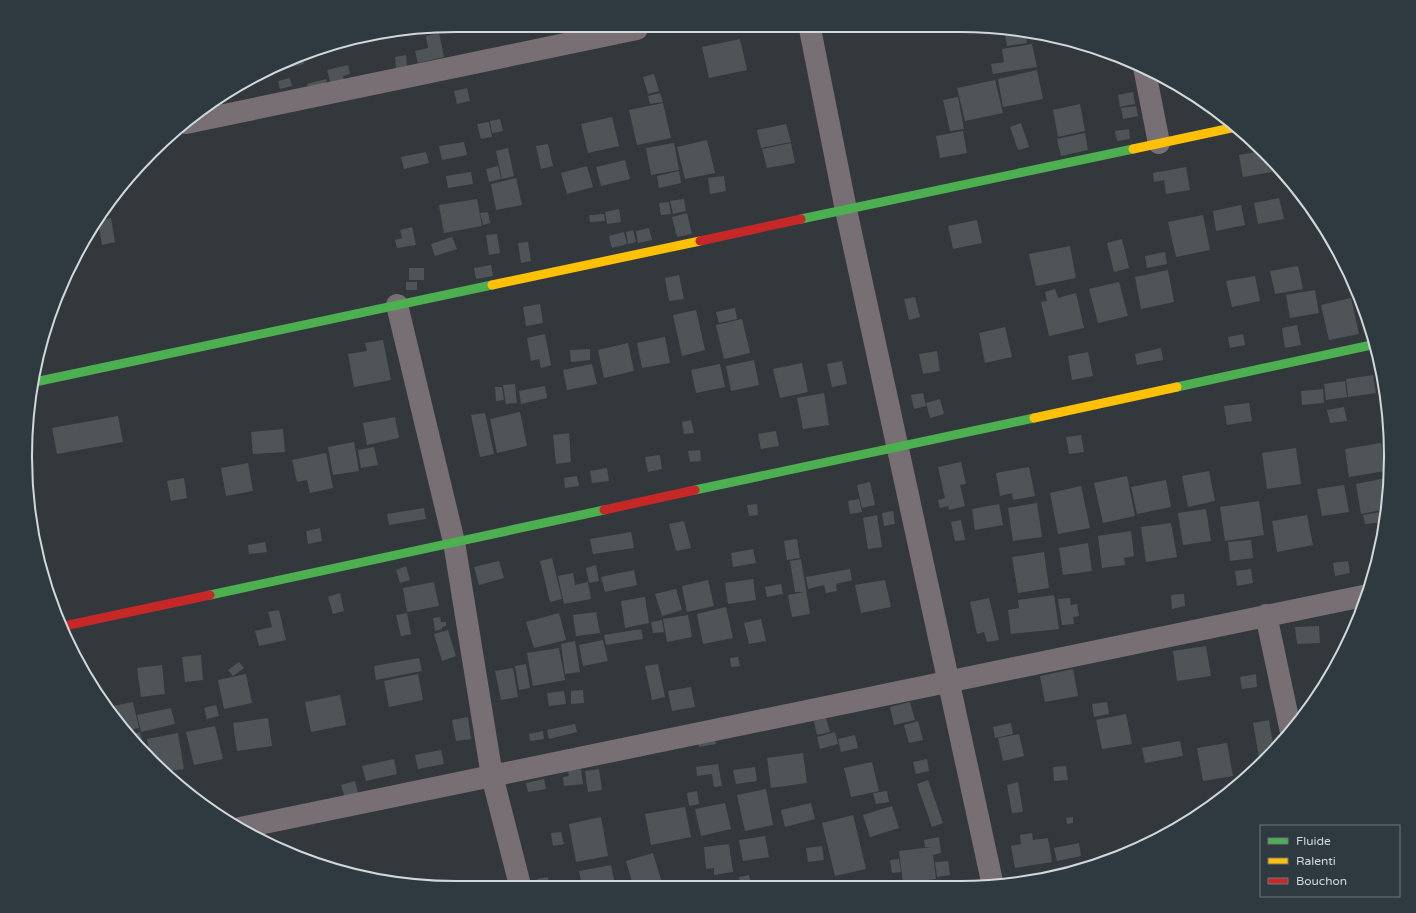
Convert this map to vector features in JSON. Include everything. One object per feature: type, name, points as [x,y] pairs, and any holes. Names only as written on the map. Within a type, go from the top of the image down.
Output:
[{"type":"street","points":[[197,121],[623,32]]},
{"type":"street","points":[[811,32],[846,210],[992,880]]},
{"type":"street","points":[[1146,75],[1159,143]]},
{"type":"street","points":[[39,381],[1229,129]]},
{"type":"street","points":[[397,305],[454,542],[492,776],[519,881]]},
{"type":"street","points":[[67,625],[1369,345]]},
{"type":"street","points":[[254,829],[492,776],[1360,597]]},
{"type":"street","points":[[1266,616],[1289,723]]},
{"type":"building","points":[[439,33],[444,57],[418,63],[415,51],[428,48],[426,36]]},
{"type":"building","points":[[1005,35],[1026,38],[1027,43],[1007,46]]},
{"type":"building","points":[[740,39],[747,70],[709,78],[702,47]]},
{"type":"building","points":[[1032,44],[1037,67],[993,74],[991,64],[1004,62],[1002,49]]},
{"type":"building","points":[[406,55],[407,66],[396,68],[395,57]]},
{"type":"building","points":[[303,61],[304,64],[291,67],[291,66]]},
{"type":"building","points":[[348,65],[350,74],[343,76],[345,85],[332,88],[327,70]]},
{"type":"building","points":[[1037,70],[1043,99],[1003,107],[998,79]]},
{"type":"building","points":[[654,74],[659,91],[648,94],[643,77]]},
{"type":"building","points":[[290,78],[292,86],[280,89],[278,81]]},
{"type":"building","points":[[326,79],[328,88],[309,92],[307,84]]},
{"type":"building","points":[[995,80],[1003,113],[965,121],[957,88]]},
{"type":"building","points":[[467,88],[470,101],[457,104],[454,91]]},
{"type":"building","points":[[1133,92],[1135,104],[1120,107],[1118,95]]},
{"type":"building","points":[[660,93],[663,102],[650,104],[648,96]]},
{"type":"building","points":[[958,97],[964,129],[950,131],[943,100]]},
{"type":"building","points":[[663,103],[671,138],[637,145],[629,110]]},
{"type":"building","points":[[1080,104],[1085,131],[1058,137],[1053,110]]},
{"type":"building","points":[[1136,106],[1138,116],[1123,119],[1121,108]]},
{"type":"building","points":[[612,117],[619,146],[588,153],[581,124]]},
{"type":"building","points":[[500,119],[503,131],[492,133],[490,121]]},
{"type":"building","points":[[489,122],[492,137],[481,139],[477,124]]},
{"type":"building","points":[[1021,123],[1029,147],[1018,150],[1010,127]]},
{"type":"building","points":[[786,124],[791,142],[761,148],[757,130]]},
{"type":"building","points":[[1129,129],[1130,139],[1117,141],[1115,131]]},
{"type":"building","points":[[963,131],[967,153],[940,158],[936,136]]},
{"type":"building","points":[[1085,133],[1088,150],[1061,156],[1057,139]]},
{"type":"building","points":[[707,140],[715,173],[685,179],[677,147]]},
{"type":"building","points":[[464,142],[467,155],[442,160],[439,146]]},
{"type":"building","points":[[674,143],[679,170],[651,175],[646,148]]},
{"type":"building","points":[[791,143],[795,163],[767,168],[762,149]]},
{"type":"building","points":[[548,144],[553,166],[541,169],[536,146]]},
{"type":"building","points":[[508,148],[514,176],[502,179],[496,151]]},
{"type":"building","points":[[426,152],[429,163],[404,169],[401,157]]},
{"type":"building","points":[[1256,152],[1271,168],[1272,172],[1243,177],[1239,155]]},
{"type":"building","points":[[625,160],[630,179],[601,186],[596,167]]},
{"type":"building","points":[[498,166],[501,179],[489,182],[486,169]]},
{"type":"building","points":[[587,166],[593,187],[567,194],[561,173]]},
{"type":"building","points":[[1186,167],[1190,190],[1166,194],[1164,180],[1154,182],[1153,173]]},
{"type":"building","points":[[679,171],[681,183],[659,188],[657,176]]},
{"type":"building","points":[[471,172],[473,184],[448,188],[446,176]]},
{"type":"building","points":[[724,176],[726,191],[710,194],[708,178]]},
{"type":"building","points":[[516,178],[522,205],[496,210],[491,184]]},
{"type":"building","points":[[1279,198],[1284,219],[1258,224],[1254,203]]},
{"type":"building","points":[[477,199],[482,226],[444,233],[439,205]]},
{"type":"building","points":[[684,199],[686,211],[673,214],[670,201]]},
{"type":"building","points":[[669,202],[671,214],[661,215],[659,203]]},
{"type":"building","points":[[1241,205],[1245,225],[1216,231],[1213,211]]},
{"type":"building","points":[[619,209],[621,222],[607,224],[605,212]]},
{"type":"building","points":[[488,212],[490,223],[483,225],[480,213]]},
{"type":"building","points":[[687,213],[692,234],[677,237],[672,217]]},
{"type":"building","points":[[604,214],[605,221],[590,222],[589,215]]},
{"type":"building","points":[[1203,215],[1210,250],[1176,257],[1168,222]]},
{"type":"building","points":[[111,218],[115,242],[102,245],[99,228],[105,219]]},
{"type":"building","points":[[977,220],[982,243],[953,249],[948,226]]},
{"type":"building","points":[[412,227],[416,245],[397,248],[395,240],[402,238],[400,230]]},
{"type":"building","points":[[649,228],[652,240],[638,243],[636,231]]},
{"type":"building","points":[[633,230],[636,242],[628,244],[626,232]]},
{"type":"building","points":[[624,232],[627,244],[612,248],[609,236]]},
{"type":"building","points":[[497,234],[500,253],[489,255],[486,235]]},
{"type":"building","points":[[452,237],[457,249],[435,256],[431,244]]},
{"type":"building","points":[[1122,239],[1129,268],[1114,272],[1107,243]]},
{"type":"building","points":[[528,242],[531,261],[521,263],[518,243]]},
{"type":"building","points":[[1070,246],[1076,278],[1036,286],[1029,254]]},
{"type":"building","points":[[1165,252],[1167,264],[1147,268],[1145,256]]},
{"type":"building","points":[[491,265],[493,276],[476,279],[474,268]]},
{"type":"building","points":[[1298,266],[1303,289],[1275,294],[1270,271]]},
{"type":"building","points":[[409,268],[424,268],[424,280],[409,280]]},
{"type":"building","points":[[1168,270],[1174,302],[1141,309],[1135,277]]},
{"type":"building","points":[[679,275],[684,299],[669,301],[665,278]]},
{"type":"building","points":[[1255,276],[1260,301],[1232,307],[1226,281]]},
{"type":"building","points":[[406,282],[417,282],[417,290],[406,290]]},
{"type":"building","points":[[1119,282],[1128,316],[1098,323],[1089,289]]},
{"type":"building","points":[[1055,289],[1058,298],[1076,293],[1084,328],[1049,336],[1041,302],[1047,301],[1045,292]]},
{"type":"building","points":[[1315,290],[1319,313],[1290,318],[1286,295]]},
{"type":"building","points":[[915,297],[920,317],[909,320],[904,299]]},
{"type":"building","points":[[1351,298],[1359,334],[1329,340],[1321,305]]},
{"type":"building","points":[[540,304],[543,323],[526,326],[523,307]]},
{"type":"building","points":[[735,308],[737,319],[719,323],[716,312]]},
{"type":"building","points":[[696,310],[705,350],[682,356],[673,315]]},
{"type":"building","points":[[742,319],[750,353],[724,359],[716,325]]},
{"type":"building","points":[[1297,325],[1301,345],[1285,348],[1282,328]]},
{"type":"building","points":[[1005,327],[1012,357],[985,363],[979,333]]},
{"type":"building","points":[[545,334],[551,365],[541,368],[539,359],[531,361],[527,338]]},
{"type":"building","points":[[1243,334],[1245,345],[1230,348],[1228,337]]},
{"type":"building","points":[[665,337],[670,363],[642,368],[637,343]]},
{"type":"building","points":[[383,340],[391,380],[354,387],[348,354],[367,351],[365,343]]},
{"type":"building","points":[[628,343],[634,371],[604,378],[598,350]]},
{"type":"building","points":[[1161,348],[1163,360],[1137,365],[1135,354]]},
{"type":"building","points":[[590,349],[590,360],[571,362],[570,350]]},
{"type":"building","points":[[937,351],[940,371],[923,374],[919,354]]},
{"type":"building","points":[[1088,352],[1093,376],[1072,380],[1068,356]]},
{"type":"building","points":[[754,360],[759,385],[731,391],[726,366]]},
{"type":"building","points":[[842,361],[847,384],[832,387],[827,364]]},
{"type":"building","points":[[802,363],[808,392],[780,398],[773,369]]},
{"type":"building","points":[[592,364],[597,384],[567,390],[563,370]]},
{"type":"building","points":[[720,364],[725,387],[696,393],[691,370]]},
{"type":"building","points":[[1373,375],[1376,393],[1348,397],[1346,379]]},
{"type":"building","points":[[1345,381],[1347,397],[1326,400],[1324,384]]},
{"type":"building","points":[[515,384],[517,403],[506,404],[503,385]]},
{"type":"building","points":[[545,386],[547,398],[521,404],[519,391]]},
{"type":"building","points":[[495,387],[502,387],[504,400],[496,401]]},
{"type":"building","points":[[1323,389],[1324,403],[1302,405],[1301,391]]},
{"type":"building","points":[[824,393],[829,425],[803,429],[797,398]]},
{"type":"building","points":[[923,393],[926,406],[914,409],[911,395]]},
{"type":"building","points":[[940,399],[944,414],[930,418],[926,403]]},
{"type":"building","points":[[1249,403],[1252,421],[1227,425],[1224,406]]},
{"type":"building","points":[[1344,407],[1347,421],[1330,423],[1327,410]]},
{"type":"building","points":[[520,412],[527,446],[497,453],[490,419]]},
{"type":"building","points":[[485,413],[494,454],[480,457],[471,415]]},
{"type":"building","points":[[118,416],[123,442],[57,454],[52,428]]},
{"type":"building","points":[[395,417],[399,438],[367,445],[363,423]]},
{"type":"building","points":[[691,420],[694,433],[684,434],[682,422]]},
{"type":"building","points":[[283,429],[285,452],[253,454],[251,432]]},
{"type":"building","points":[[776,431],[779,446],[761,449],[758,434]]},
{"type":"building","points":[[569,433],[571,462],[556,464],[553,435]]},
{"type":"building","points":[[1081,435],[1084,452],[1069,454],[1066,437]]},
{"type":"building","points":[[354,442],[359,471],[333,475],[328,447]]},
{"type":"building","points":[[1381,443],[1383,471],[1349,477],[1345,449]]},
{"type":"building","points":[[374,447],[378,465],[361,468],[358,450]]},
{"type":"building","points":[[1296,448],[1301,484],[1267,489],[1262,453]]},
{"type":"building","points":[[700,450],[701,461],[690,462],[688,451]]},
{"type":"building","points":[[326,453],[333,488],[310,493],[307,480],[297,482],[292,460]]},
{"type":"building","points":[[660,455],[662,469],[648,472],[645,457]]},
{"type":"building","points":[[961,462],[966,484],[960,485],[965,506],[949,510],[948,506],[940,508],[938,500],[945,498],[938,467]]},
{"type":"building","points":[[248,463],[253,491],[226,496],[221,468]]},
{"type":"building","points":[[1029,467],[1035,496],[1013,500],[1012,493],[1000,496],[996,473]]},
{"type":"building","points":[[607,468],[609,481],[592,483],[590,471]]},
{"type":"building","points":[[1209,471],[1215,501],[1188,507],[1182,476]]},
{"type":"building","points":[[577,476],[579,486],[565,488],[564,478]]},
{"type":"building","points":[[1127,476],[1135,516],[1103,523],[1094,483]]},
{"type":"building","points":[[184,478],[187,498],[171,501],[167,481]]},
{"type":"building","points":[[1383,479],[1380,510],[1361,514],[1356,484]]},
{"type":"building","points":[[1166,480],[1171,507],[1137,514],[1131,487]]},
{"type":"building","points":[[870,482],[875,505],[862,508],[857,485]]},
{"type":"building","points":[[1344,485],[1349,512],[1322,516],[1317,489]]},
{"type":"building","points":[[1081,486],[1090,528],[1058,534],[1050,493]]},
{"type":"building","points":[[859,499],[862,512],[850,514],[848,501]]},
{"type":"building","points":[[1259,501],[1264,535],[1225,541],[1220,507]]},
{"type":"building","points":[[1037,503],[1042,537],[1013,541],[1008,508]]},
{"type":"building","points":[[757,504],[758,515],[749,516],[747,505]]},
{"type":"building","points":[[999,504],[1003,525],[975,530],[972,509]]},
{"type":"building","points":[[424,508],[426,519],[389,525],[387,514]]},
{"type":"building","points":[[1206,509],[1211,541],[1183,545],[1178,513]]},
{"type":"building","points":[[893,511],[895,524],[884,526],[882,513]]},
{"type":"building","points":[[1380,512],[1378,523],[1365,524],[1363,515]]},
{"type":"building","points":[[877,515],[882,547],[868,549],[863,518]]},
{"type":"building","points":[[1307,515],[1313,545],[1277,552],[1272,521]]},
{"type":"building","points":[[961,520],[965,540],[955,541],[951,522]]},
{"type":"building","points":[[684,521],[691,548],[676,551],[669,524]]},
{"type":"building","points":[[1171,523],[1177,557],[1146,562],[1141,527]]},
{"type":"building","points":[[320,528],[322,541],[308,544],[306,531]]},
{"type":"building","points":[[1131,531],[1134,556],[1124,558],[1125,565],[1102,568],[1098,536]]},
{"type":"building","points":[[631,532],[634,548],[593,554],[590,539]]},
{"type":"building","points":[[797,539],[800,558],[787,560],[784,541]]},
{"type":"building","points":[[1251,540],[1253,558],[1230,561],[1228,542]]},
{"type":"building","points":[[265,542],[267,552],[249,554],[248,545]]},
{"type":"building","points":[[1088,543],[1092,571],[1063,575],[1059,548]]},
{"type":"building","points":[[753,549],[756,563],[733,567],[731,553]]},
{"type":"building","points":[[1044,552],[1049,588],[1018,593],[1012,557]]},
{"type":"building","points":[[552,558],[562,599],[550,602],[540,561]]},
{"type":"building","points":[[801,559],[810,614],[792,617],[788,595],[804,592],[795,592],[790,561]]},
{"type":"building","points":[[499,561],[504,578],[479,585],[474,567]]},
{"type":"building","points":[[1348,561],[1350,573],[1335,576],[1333,563]]},
{"type":"building","points":[[596,565],[599,581],[589,583],[586,568]]},
{"type":"building","points":[[406,566],[410,580],[400,583],[396,570]]},
{"type":"building","points":[[850,569],[852,580],[836,584],[837,591],[826,593],[824,585],[808,589],[806,577]]},
{"type":"building","points":[[1251,569],[1253,583],[1237,586],[1235,571]]},
{"type":"building","points":[[634,570],[637,585],[605,592],[601,577]]},
{"type":"building","points":[[573,573],[575,585],[588,582],[591,599],[564,604],[558,576]]},
{"type":"building","points":[[753,579],[756,600],[728,604],[725,583]]},
{"type":"building","points":[[708,580],[714,606],[687,612],[682,586]]},
{"type":"building","points":[[885,580],[891,607],[861,613],[855,585]]},
{"type":"building","points":[[434,582],[439,606],[407,612],[403,588]]},
{"type":"building","points":[[781,584],[783,594],[767,597],[765,587]]},
{"type":"building","points":[[676,589],[682,610],[662,616],[655,594]]},
{"type":"building","points":[[340,593],[344,611],[333,614],[328,597]]},
{"type":"building","points":[[1184,594],[1185,606],[1172,609],[1171,595]]},
{"type":"building","points":[[1054,595],[1059,629],[1011,634],[1008,610],[1019,608],[1018,600]]},
{"type":"building","points":[[645,597],[649,623],[625,628],[621,601]]},
{"type":"building","points":[[989,598],[999,640],[987,642],[984,632],[977,634],[970,602]]},
{"type":"building","points":[[1070,598],[1071,605],[1077,604],[1079,616],[1073,617],[1074,624],[1062,625],[1058,599]]},
{"type":"building","points":[[726,607],[733,638],[703,644],[697,614]]},
{"type":"building","points":[[279,610],[286,640],[259,646],[255,631],[272,627],[268,612]]},
{"type":"building","points":[[596,612],[600,633],[576,636],[573,615]]},
{"type":"building","points":[[407,613],[411,634],[401,636],[396,615]]},
{"type":"building","points":[[559,613],[566,640],[534,648],[526,622]]},
{"type":"building","points":[[688,615],[692,637],[667,642],[663,619]]},
{"type":"building","points":[[440,617],[441,622],[446,622],[446,626],[435,631],[433,618]]},
{"type":"building","points":[[761,619],[766,641],[749,644],[744,623]]},
{"type":"building","points":[[662,620],[664,632],[653,633],[651,622]]},
{"type":"building","points":[[1319,626],[1320,643],[1297,644],[1295,627]]},
{"type":"building","points":[[641,629],[643,639],[606,645],[604,635]]},
{"type":"building","points":[[448,630],[456,656],[442,661],[434,634]]},
{"type":"building","points":[[603,640],[608,661],[583,666],[579,645]]},
{"type":"building","points":[[575,641],[580,672],[565,674],[561,644]]},
{"type":"building","points":[[1206,646],[1211,676],[1177,681],[1173,651]]},
{"type":"building","points":[[559,648],[565,680],[533,686],[527,653]]},
{"type":"building","points":[[201,655],[203,680],[185,682],[182,657]]},
{"type":"building","points":[[738,657],[740,666],[731,667],[730,658]]},
{"type":"building","points":[[419,658],[422,671],[376,680],[374,666]]},
{"type":"building","points":[[239,662],[244,668],[233,676],[228,670]]},
{"type":"building","points":[[526,664],[530,688],[519,690],[515,666]]},
{"type":"building","points":[[658,664],[665,697],[652,700],[645,666]]},
{"type":"building","points":[[162,665],[165,694],[141,697],[137,668]]},
{"type":"building","points":[[513,668],[518,697],[501,700],[495,671]]},
{"type":"building","points":[[1073,669],[1078,696],[1045,702],[1040,676]]},
{"type":"building","points":[[246,674],[252,703],[224,709],[218,680]]},
{"type":"building","points":[[418,674],[423,700],[389,707],[384,681]]},
{"type":"building","points":[[1256,674],[1257,687],[1242,689],[1240,677]]},
{"type":"building","points":[[691,687],[695,707],[672,711],[668,691]]},
{"type":"building","points":[[583,690],[584,703],[571,704],[571,691]]},
{"type":"building","points":[[564,691],[566,704],[549,706],[547,693]]},
{"type":"building","points":[[340,695],[346,725],[311,732],[305,702]]},
{"type":"building","points":[[133,702],[139,728],[132,730],[114,706]]},
{"type":"building","points":[[910,702],[915,720],[894,725],[890,707]]},
{"type":"building","points":[[1107,702],[1109,714],[1094,717],[1092,704]]},
{"type":"building","points":[[216,705],[219,716],[207,719],[204,708]]},
{"type":"building","points":[[171,708],[175,724],[141,732],[137,715]]},
{"type":"building","points":[[1126,714],[1132,744],[1102,749],[1096,720]]},
{"type":"building","points":[[468,717],[471,739],[456,741],[452,720]]},
{"type":"building","points":[[268,718],[272,746],[237,751],[233,723]]},
{"type":"building","points":[[826,718],[830,732],[817,735],[814,721]]},
{"type":"building","points":[[1269,720],[1273,743],[1259,758],[1253,723]]},
{"type":"building","points":[[918,721],[923,740],[909,743],[904,725]]},
{"type":"building","points":[[1011,723],[1013,734],[995,738],[993,727]]},
{"type":"building","points":[[575,724],[577,732],[549,739],[547,730]]},
{"type":"building","points":[[215,726],[223,759],[194,765],[186,732]]},
{"type":"building","points":[[543,731],[544,739],[530,741],[529,734]]},
{"type":"building","points":[[140,732],[143,742],[137,736],[135,733]]},
{"type":"building","points":[[713,732],[716,744],[699,747],[696,736]]},
{"type":"building","points":[[835,732],[838,744],[820,749],[817,737]]},
{"type":"building","points":[[178,733],[184,769],[171,771],[149,749],[147,739]]},
{"type":"building","points":[[1019,734],[1024,756],[1003,761],[998,738]]},
{"type":"building","points":[[855,735],[858,748],[841,752],[838,739]]},
{"type":"building","points":[[1180,741],[1183,756],[1145,763],[1142,748]]},
{"type":"building","points":[[1227,743],[1233,776],[1203,781],[1197,748]]},
{"type":"building","points":[[441,750],[444,764],[418,769],[415,755]]},
{"type":"building","points":[[803,753],[807,783],[771,788],[767,758]]},
{"type":"building","points":[[394,759],[397,774],[366,781],[362,766]]},
{"type":"building","points":[[927,759],[929,771],[916,774],[913,762]]},
{"type":"building","points":[[872,762],[879,791],[851,797],[844,768]]},
{"type":"building","points":[[718,764],[722,786],[714,787],[712,774],[697,776],[696,767]]},
{"type":"building","points":[[1066,766],[1068,780],[1054,781],[1053,767]]},
{"type":"building","points":[[755,767],[757,781],[736,784],[733,770]]},
{"type":"building","points":[[581,769],[583,784],[564,786],[563,777],[569,776],[568,771]]},
{"type":"building","points":[[599,769],[602,790],[588,792],[585,771]]},
{"type":"building","points":[[544,779],[546,789],[528,792],[526,783]]},
{"type":"building","points":[[928,780],[943,823],[932,827],[917,784]]},
{"type":"building","points":[[355,781],[360,801],[347,805],[341,785]]},
{"type":"building","points":[[1018,782],[1023,812],[1012,813],[1007,785]]},
{"type":"building","points":[[766,789],[773,825],[745,831],[737,795]]},
{"type":"building","points":[[697,791],[699,804],[689,806],[687,793]]},
{"type":"building","points":[[887,791],[889,802],[876,804],[873,793]]},
{"type":"building","points":[[725,803],[731,829],[701,836],[695,809]]},
{"type":"building","points":[[811,803],[815,819],[785,827],[781,810]]},
{"type":"building","points":[[892,806],[899,828],[870,837],[863,815]]},
{"type":"building","points":[[685,807],[691,837],[651,845],[645,814]]},
{"type":"building","points":[[853,815],[866,869],[835,876],[822,823]]},
{"type":"building","points":[[601,817],[608,856],[576,862],[569,824]]},
{"type":"building","points":[[1073,817],[1073,823],[1067,824],[1066,818]]},
{"type":"building","points":[[561,832],[564,844],[553,846],[551,833]]},
{"type":"building","points":[[1032,833],[1033,840],[1048,838],[1052,862],[1015,868],[1011,846],[1021,844],[1020,835]]},
{"type":"building","points":[[765,836],[769,857],[743,861],[739,840]]},
{"type":"building","points":[[939,837],[941,853],[933,855],[936,879],[903,881],[899,851],[932,847],[925,847],[924,840]]},
{"type":"building","points":[[1079,843],[1081,856],[1057,861],[1054,848]]},
{"type":"building","points":[[729,844],[733,872],[714,875],[714,868],[706,869],[704,847]]},
{"type":"building","points":[[822,846],[824,860],[808,862],[806,848]]},
{"type":"building","points":[[653,853],[661,881],[632,881],[626,861]]},
{"type":"building","points":[[899,859],[901,872],[892,873],[890,860]]},
{"type":"building","points":[[948,861],[950,875],[937,877],[935,862]]},
{"type":"building","points":[[611,865],[614,881],[581,881],[579,871]]},
{"type":"building","points":[[749,875],[750,881],[739,881],[739,877]]},
{"type":"building","points":[[548,877],[548,881],[538,881],[537,879]]},
{"type":"traffic: fast","points":[[801,219],[1133,149]]},
{"type":"traffic: fast","points":[[39,381],[492,285]]},
{"type":"traffic: fast","points":[[1177,387],[1369,345]]},
{"type":"traffic: fast","points":[[695,490],[1034,418]]},
{"type":"traffic: fast","points":[[210,595],[604,510]]},
{"type":"traffic: slow","points":[[1133,149],[1229,129]]},
{"type":"traffic: slow","points":[[492,285],[700,241]]},
{"type":"traffic: slow","points":[[1034,418],[1177,387]]},
{"type":"traffic: jam","points":[[700,241],[801,219]]},
{"type":"traffic: jam","points":[[604,510],[695,490]]},
{"type":"traffic: jam","points":[[67,625],[210,595]]}]
